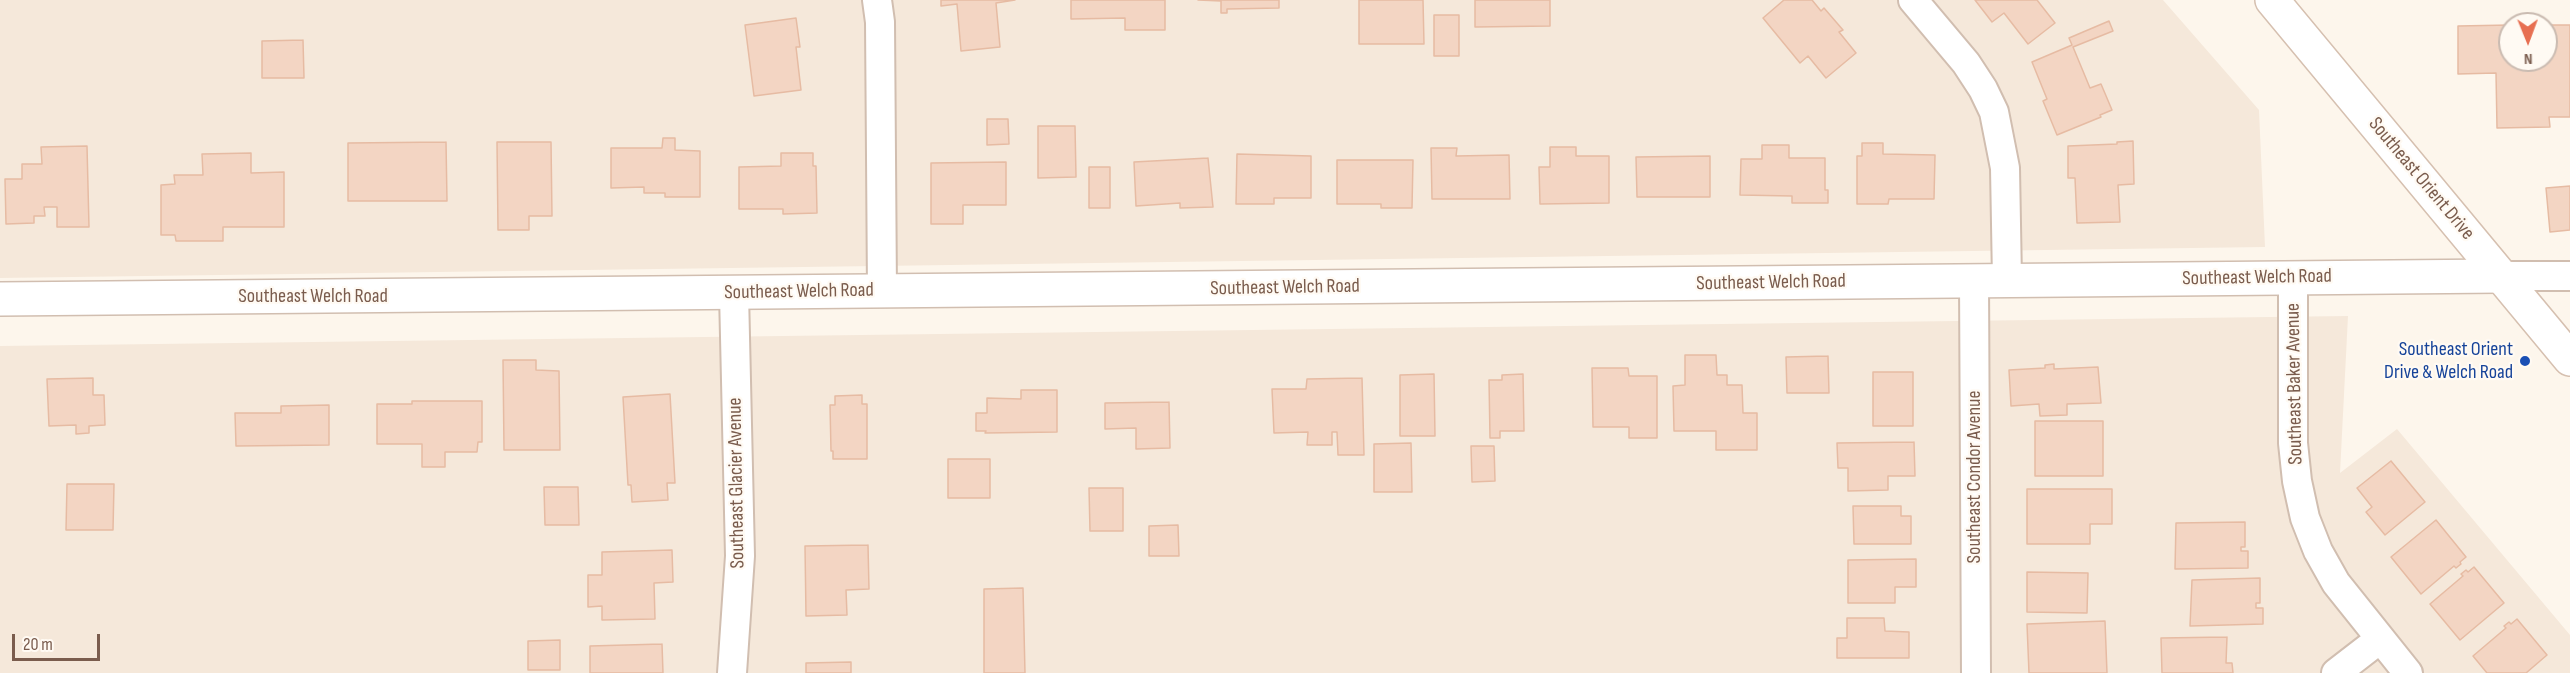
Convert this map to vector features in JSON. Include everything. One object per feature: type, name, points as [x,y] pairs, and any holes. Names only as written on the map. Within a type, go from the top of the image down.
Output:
[{"type":"street","points":[[877,0],[880,22],[882,292]]},
{"type":"street","points":[[1913,0],[1966,63],[1983,89],[1994,112],[2005,168],[2007,280]]},
{"type":"street","name":"Southeast Orient Drive","points":[[2272,0],[2570,359]]},
{"type":"street","name":"Southeast Welch Road","points":[[0,299],[2570,276]]},
{"type":"street","name":"Southeast Baker Avenue","points":[[2293,277],[2293,443],[2297,481],[2305,518],[2318,550],[2336,583],[2408,673]]},
{"type":"street","name":"Southeast Condor Avenue","points":[[1974,280],[1976,673]]},
{"type":"street","name":"Southeast Glacier Avenue","points":[[732,673],[740,556],[734,293]]},
{"type":"street","points":[[2336,673],[2380,639]]},
{"type":"shaded area","points":[[0,0],[2163,0],[2259,110],[2265,247],[0,278]]},
{"type":"shaded area","points":[[2348,316],[2340,473],[2397,429],[2570,635],[2570,673],[0,673],[0,346]]},
{"type":"building","points":[[941,0],[1015,0],[996,3],[1000,47],[961,51],[957,4],[941,6]]},
{"type":"building","points":[[1071,0],[1165,0],[1165,30],[1125,30],[1125,18],[1071,19]]},
{"type":"building","points":[[1198,0],[1279,0],[1279,8],[1227,9],[1227,13],[1221,13],[1221,1]]},
{"type":"building","points":[[1359,0],[1423,0],[1424,44],[1359,44]]},
{"type":"building","points":[[1475,0],[1550,0],[1550,26],[1475,27]]},
{"type":"building","points":[[1784,0],[1812,0],[1821,11],[1824,8],[1843,30],[1839,32],[1856,53],[1826,78],[1808,56],[1800,63],[1763,18]]},
{"type":"building","points":[[1975,0],[2037,0],[2055,23],[2028,44],[2004,13],[1992,22]]},
{"type":"building","points":[[1434,15],[1459,15],[1459,56],[1434,56]]},
{"type":"building","points":[[796,18],[800,47],[796,47],[801,90],[754,96],[745,25]]},
{"type":"building","points":[[2109,21],[2113,31],[2073,47],[2090,88],[2101,84],[2112,110],[2100,115],[2101,117],[2057,135],[2043,101],[2047,99],[2032,62],[2072,45],[2069,38]]},
{"type":"building","points":[[2498,25],[2498,72],[2558,72],[2558,25],[2570,25],[2570,117],[2549,117],[2550,127],[2497,128],[2496,73],[2458,74],[2458,26]]},
{"type":"building","points":[[303,40],[304,78],[262,78],[262,41]]},
{"type":"building","points":[[987,119],[1008,119],[1009,144],[987,145]]},
{"type":"building","points":[[1038,126],[1075,126],[1076,177],[1038,178]]},
{"type":"building","points":[[663,138],[675,138],[675,150],[700,151],[700,197],[665,197],[665,193],[644,193],[644,187],[611,188],[611,148],[662,148]]},
{"type":"building","points":[[2133,141],[2134,184],[2118,185],[2120,222],[2077,223],[2075,178],[2068,178],[2068,146]]},
{"type":"building","points":[[446,142],[447,201],[348,201],[348,143]]},
{"type":"building","points":[[497,142],[551,142],[552,216],[529,216],[529,230],[498,230]]},
{"type":"building","points":[[1862,143],[1883,143],[1883,154],[1935,155],[1934,199],[1889,199],[1888,204],[1857,204],[1857,156],[1862,156]]},
{"type":"building","points":[[1762,145],[1789,145],[1789,158],[1825,158],[1825,190],[1828,190],[1828,203],[1792,203],[1792,196],[1740,195],[1741,159],[1762,159]]},
{"type":"building","points":[[87,146],[89,227],[57,227],[57,207],[44,207],[45,216],[34,216],[34,223],[6,224],[5,179],[22,179],[22,164],[42,164],[41,147]]},
{"type":"building","points":[[1550,147],[1576,147],[1576,156],[1609,156],[1609,203],[1540,204],[1539,167],[1550,167]]},
{"type":"building","points":[[1431,148],[1457,148],[1456,156],[1509,155],[1510,199],[1432,199]]},
{"type":"building","points":[[251,153],[251,173],[284,172],[284,227],[223,227],[223,241],[176,241],[175,235],[161,235],[161,185],[175,184],[174,175],[203,175],[202,154]]},
{"type":"building","points":[[781,153],[813,153],[813,166],[816,166],[817,213],[783,214],[783,209],[739,209],[739,167],[781,166]]},
{"type":"building","points":[[1237,154],[1311,156],[1311,198],[1274,198],[1274,204],[1236,204]]},
{"type":"building","points":[[1710,156],[1710,197],[1637,197],[1636,157]]},
{"type":"building","points":[[1208,158],[1213,207],[1180,208],[1180,203],[1136,206],[1134,162]]},
{"type":"building","points":[[1337,160],[1413,160],[1412,208],[1381,208],[1381,204],[1337,204]]},
{"type":"building","points":[[1006,162],[1006,205],[963,205],[963,224],[931,224],[931,163]]},
{"type":"building","points":[[1089,167],[1110,167],[1110,208],[1089,208]]},
{"type":"building","points":[[2570,186],[2570,230],[2550,232],[2546,188]]},
{"type":"building","points":[[1685,355],[1716,355],[1717,375],[1727,375],[1727,385],[1742,385],[1743,413],[1757,413],[1757,450],[1716,450],[1716,431],[1674,431],[1673,386],[1685,385]]},
{"type":"building","points":[[1828,356],[1829,393],[1787,393],[1786,357]]},
{"type":"building","points":[[503,360],[536,360],[536,370],[559,371],[560,450],[504,450]]},
{"type":"building","points":[[2054,364],[2054,369],[2098,367],[2101,403],[2067,404],[2067,415],[2040,416],[2039,404],[2011,406],[2009,370],[2045,368],[2045,365]]},
{"type":"building","points":[[1592,368],[1628,368],[1629,376],[1657,376],[1657,438],[1629,438],[1629,427],[1593,427]]},
{"type":"building","points":[[1873,372],[1913,372],[1913,426],[1873,426]]},
{"type":"building","points":[[1434,374],[1435,436],[1400,436],[1400,375]]},
{"type":"building","points":[[1523,374],[1524,431],[1500,431],[1500,438],[1490,438],[1489,380],[1502,380],[1502,375]]},
{"type":"building","points":[[93,378],[93,395],[104,395],[105,425],[89,426],[89,433],[76,434],[76,425],[49,426],[47,379]]},
{"type":"building","points":[[1362,378],[1364,455],[1338,455],[1337,432],[1332,432],[1332,445],[1307,445],[1308,432],[1274,433],[1272,389],[1306,389],[1307,379]]},
{"type":"building","points":[[1021,390],[1057,390],[1057,432],[985,433],[986,431],[976,431],[976,413],[987,413],[987,398],[1021,399]]},
{"type":"building","points":[[670,394],[675,483],[667,483],[668,500],[632,502],[631,485],[628,485],[623,397]]},
{"type":"building","points":[[862,395],[862,404],[867,404],[867,459],[833,459],[830,405],[835,405],[835,396]]},
{"type":"building","points":[[412,401],[482,401],[482,442],[478,442],[477,452],[445,452],[445,467],[422,467],[422,444],[377,444],[377,404],[412,404]]},
{"type":"building","points":[[1169,402],[1170,448],[1136,449],[1136,428],[1105,429],[1105,403]]},
{"type":"building","points":[[329,405],[329,445],[236,446],[235,413],[281,413],[281,406]]},
{"type":"building","points":[[2035,421],[2103,421],[2103,476],[2035,476]]},
{"type":"building","points":[[1914,442],[1915,476],[1888,476],[1888,490],[1848,491],[1848,468],[1838,468],[1837,443]]},
{"type":"building","points":[[1411,443],[1412,492],[1374,492],[1374,444]]},
{"type":"building","points":[[1471,446],[1494,446],[1495,481],[1472,482]]},
{"type":"building","points":[[948,459],[990,459],[990,498],[948,498]]},
{"type":"building","points":[[2391,461],[2425,502],[2385,535],[2366,512],[2372,507],[2357,488]]},
{"type":"building","points":[[67,484],[114,484],[113,530],[66,530]]},
{"type":"building","points":[[544,487],[578,487],[579,525],[545,525]]},
{"type":"building","points":[[1089,488],[1123,488],[1123,531],[1090,531]]},
{"type":"building","points":[[2027,489],[2112,489],[2112,524],[2090,524],[2090,544],[2027,544]]},
{"type":"building","points":[[1853,506],[1901,506],[1901,516],[1911,516],[1911,544],[1854,544]]},
{"type":"building","points":[[2436,520],[2466,557],[2460,562],[2461,564],[2456,568],[2454,566],[2421,594],[2391,557]]},
{"type":"building","points":[[2245,522],[2245,547],[2241,547],[2241,551],[2248,551],[2248,568],[2175,569],[2176,523]]},
{"type":"building","points":[[1178,525],[1179,556],[1149,556],[1149,526]]},
{"type":"building","points":[[868,545],[869,589],[846,590],[847,615],[806,616],[805,546]]},
{"type":"building","points":[[672,550],[673,582],[654,583],[655,619],[602,620],[602,606],[588,607],[588,575],[602,575],[602,552]]},
{"type":"building","points":[[1916,559],[1916,587],[1895,587],[1895,603],[1848,603],[1848,560]]},
{"type":"building","points":[[2474,567],[2504,603],[2460,640],[2430,604],[2463,576],[2461,574]]},
{"type":"building","points":[[2027,572],[2088,573],[2087,613],[2027,612]]},
{"type":"building","points":[[2260,578],[2260,603],[2256,603],[2256,608],[2263,608],[2263,624],[2190,626],[2192,580]]},
{"type":"building","points":[[1023,588],[1025,673],[984,673],[984,589]]},
{"type":"building","points":[[1847,618],[1884,618],[1885,631],[1909,632],[1909,658],[1837,658],[1837,638],[1847,638]]},
{"type":"building","points":[[2517,619],[2547,655],[2526,673],[2487,673],[2473,656],[2506,628],[2504,626]]},
{"type":"building","points":[[2105,621],[2107,673],[2029,673],[2027,624]]},
{"type":"building","points":[[2227,637],[2226,663],[2232,663],[2233,673],[2162,673],[2161,638]]},
{"type":"building","points":[[560,640],[560,670],[528,670],[528,641]]},
{"type":"building","points":[[662,644],[663,673],[590,673],[590,646]]},
{"type":"building","points":[[851,662],[851,673],[806,673],[806,663]]},
{"type":"place","name":"Southeast Orient Drive & Welch Road","points":[[2525,361]]}]
